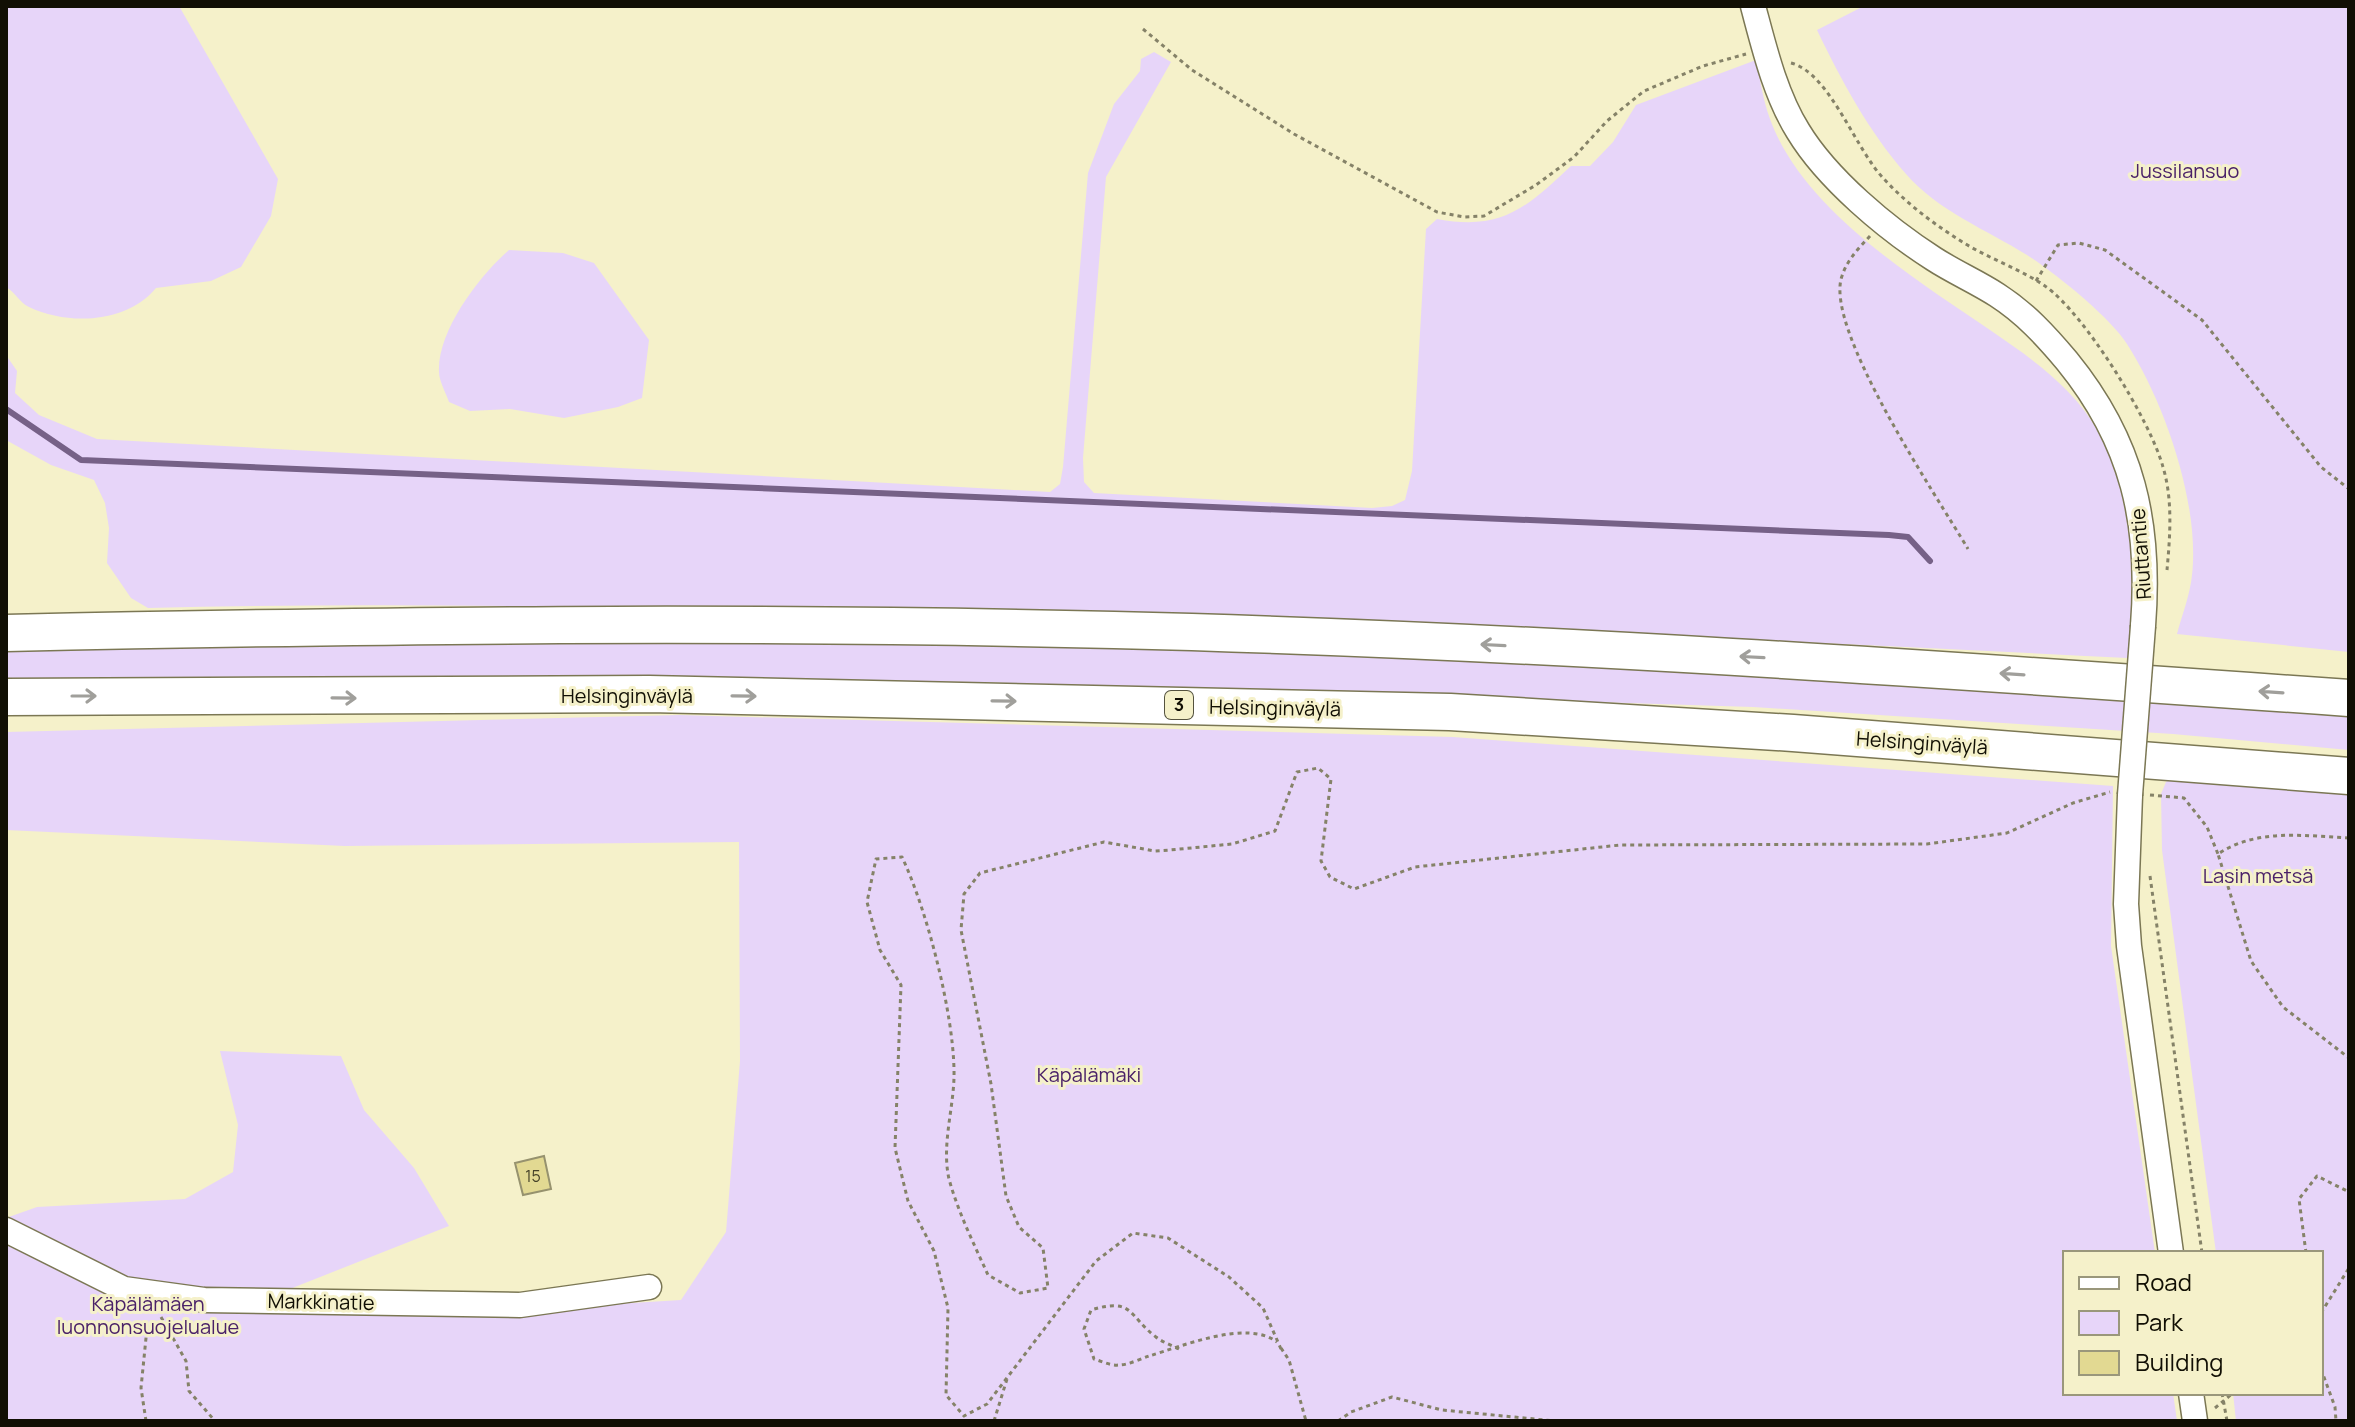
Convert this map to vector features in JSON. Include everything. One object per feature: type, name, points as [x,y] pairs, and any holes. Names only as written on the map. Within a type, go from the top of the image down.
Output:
[{"type":"highway","points":[[6,633],[634,624],[1122,630],[1806,659],[2349,698]]},
{"type":"highway","name":"Helsinginväylä","points":[[6,697],[365,698],[649,694],[1450,712],[1793,733],[2349,776]]},
{"type":"street","name":"Riuttantie","points":[[1753,6],[1765,48],[1798,132],[1883,221],[1934,259],[1998,295],[2041,330],[2107,415],[2123,447],[2139,506],[2146,588],[2129,794],[2126,904],[2171,1251]]},
{"type":"street","name":"Markkinatie","points":[[6,1230],[124,1289],[204,1300],[520,1305],[649,1287]]},
{"type":"street","points":[[2191,1395],[2195,1421]]},
{"type":"path","points":[[1143,29],[1192,70],[1294,134],[1437,212],[1464,217],[1484,216],[1536,185],[1574,157],[1607,121],[1644,91],[1703,66],[1765,48]]},
{"type":"path","points":[[1883,221],[1853,255],[1841,277],[1840,304],[1867,377],[1968,549]]},
{"type":"path","points":[[2036,281],[2058,245],[2079,243],[2105,250],[2202,320],[2321,467],[2349,489]]},
{"type":"path","points":[[1281,1349],[1263,1308],[1229,1277],[1168,1238],[1133,1233],[1096,1261],[987,1404],[964,1416],[946,1395],[948,1308],[934,1251],[908,1201],[895,1148],[901,985],[880,950],[867,902],[876,859],[902,857],[921,897],[951,1038],[954,1071],[948,1138],[949,1177],[988,1275],[1020,1293],[1048,1288],[1043,1248],[1019,1227],[1006,1196],[991,1084],[961,930],[964,894],[980,873],[1104,842],[1155,851],[1232,844],[1275,831],[1297,772],[1318,768],[1331,779],[1321,861],[1330,877],[1354,889],[1415,867],[1620,845],[1927,844],[2007,833],[2105,792],[2184,798],[2207,827],[2251,961],[2283,1007],[2349,1058]]},
{"type":"path","points":[[2218,854],[2231,846],[2279,834],[2349,838]]},
{"type":"path","points":[[2148,866],[2202,1251]]},
{"type":"path","points":[[2306,1251],[2299,1199],[2317,1176],[2349,1192]]},
{"type":"path","points":[[2323,1310],[2349,1268]]},
{"type":"path","points":[[142,1292],[168,1325],[186,1361],[189,1391],[215,1421]]},
{"type":"path","points":[[1179,1349],[1155,1336],[1131,1309],[1112,1304],[1091,1310],[1084,1329],[1094,1359],[1118,1366],[1179,1349],[1241,1331],[1259,1331],[1275,1340],[1289,1360],[1306,1421]]},
{"type":"path","points":[[146,1421],[141,1388],[147,1328],[168,1325]]},
{"type":"path","points":[[2323,1374],[2335,1407],[2336,1421]]},
{"type":"path","points":[[994,1421],[1008,1377]]},
{"type":"path","points":[[2222,1395],[2227,1421]]},
{"type":"path","points":[[2223,1399],[2230,1395]]},
{"type":"path","points":[[1338,1421],[1351,1412],[1392,1397],[1442,1410],[1555,1421]]},
{"type":"green space","points":[[6,6],[179,6],[278,179],[271,216],[241,267],[211,281],[156,288],[130,308],[97,318],[79,319],[45,313],[26,305],[6,287]]},
{"type":"green space","name":"Jussilansuo","points":[[1864,6],[2349,6],[2349,652],[2177,634],[2192,575],[2191,518],[2177,455],[2141,368],[2119,333],[2081,296],[2027,255],[1933,199],[1893,158],[1857,105],[1817,30]]},
{"type":"green space","points":[[1154,52],[1171,62],[1106,177],[1083,458],[1084,482],[1094,493],[1372,508],[1392,506],[1405,500],[1412,471],[1426,229],[1437,219],[1479,222],[1512,213],[1540,194],[1571,166],[1590,166],[1613,142],[1636,105],[1756,60],[1770,119],[1786,152],[1834,212],[1896,264],[2048,373],[2075,399],[2096,428],[2119,483],[2130,540],[2132,599],[2128,658],[1595,633],[1061,615],[496,606],[148,608],[131,598],[107,563],[109,528],[105,503],[94,480],[51,465],[6,440],[6,355],[17,371],[15,393],[39,415],[97,439],[1050,492],[1060,484],[1063,467],[1088,173],[1114,104],[1140,71],[1141,59]]},
{"type":"green space","points":[[509,250],[563,253],[594,263],[649,340],[642,398],[618,407],[564,418],[510,409],[470,411],[449,402],[439,372],[445,339],[462,305]]},
{"type":"green space","points":[[236,641],[1091,643],[1591,662],[2349,714],[2349,750],[2173,734],[1753,707],[976,682],[611,677],[6,684],[6,648]]},
{"type":"green space","name":"Käpälämäki","points":[[680,715],[1453,737],[2113,786],[2111,946],[2155,1251],[2063,1251],[2063,1395],[2173,1395],[2177,1421],[6,1421],[6,1218],[37,1207],[185,1199],[233,1172],[238,1125],[220,1051],[341,1056],[364,1110],[414,1168],[449,1226],[262,1300],[433,1315],[681,1300],[726,1232],[740,1061],[739,842],[345,846],[6,830],[6,732]]},
{"type":"green space","name":"Lasin metsä","points":[[2174,777],[2349,792],[2349,1421],[2236,1421],[2233,1395],[2323,1395],[2323,1251],[2216,1251],[2162,850],[2161,794],[2166,782]]},
{"type":"building","points":[[544,1156],[551,1189],[523,1195],[515,1163]]},
{"type":"waterway","points":[[6,409],[81,460],[1889,535],[1908,537],[1930,561]]},
{"type":"park label","name":"Käpälämäen luonnonsuojelualue","points":[[148,1316]]}]
